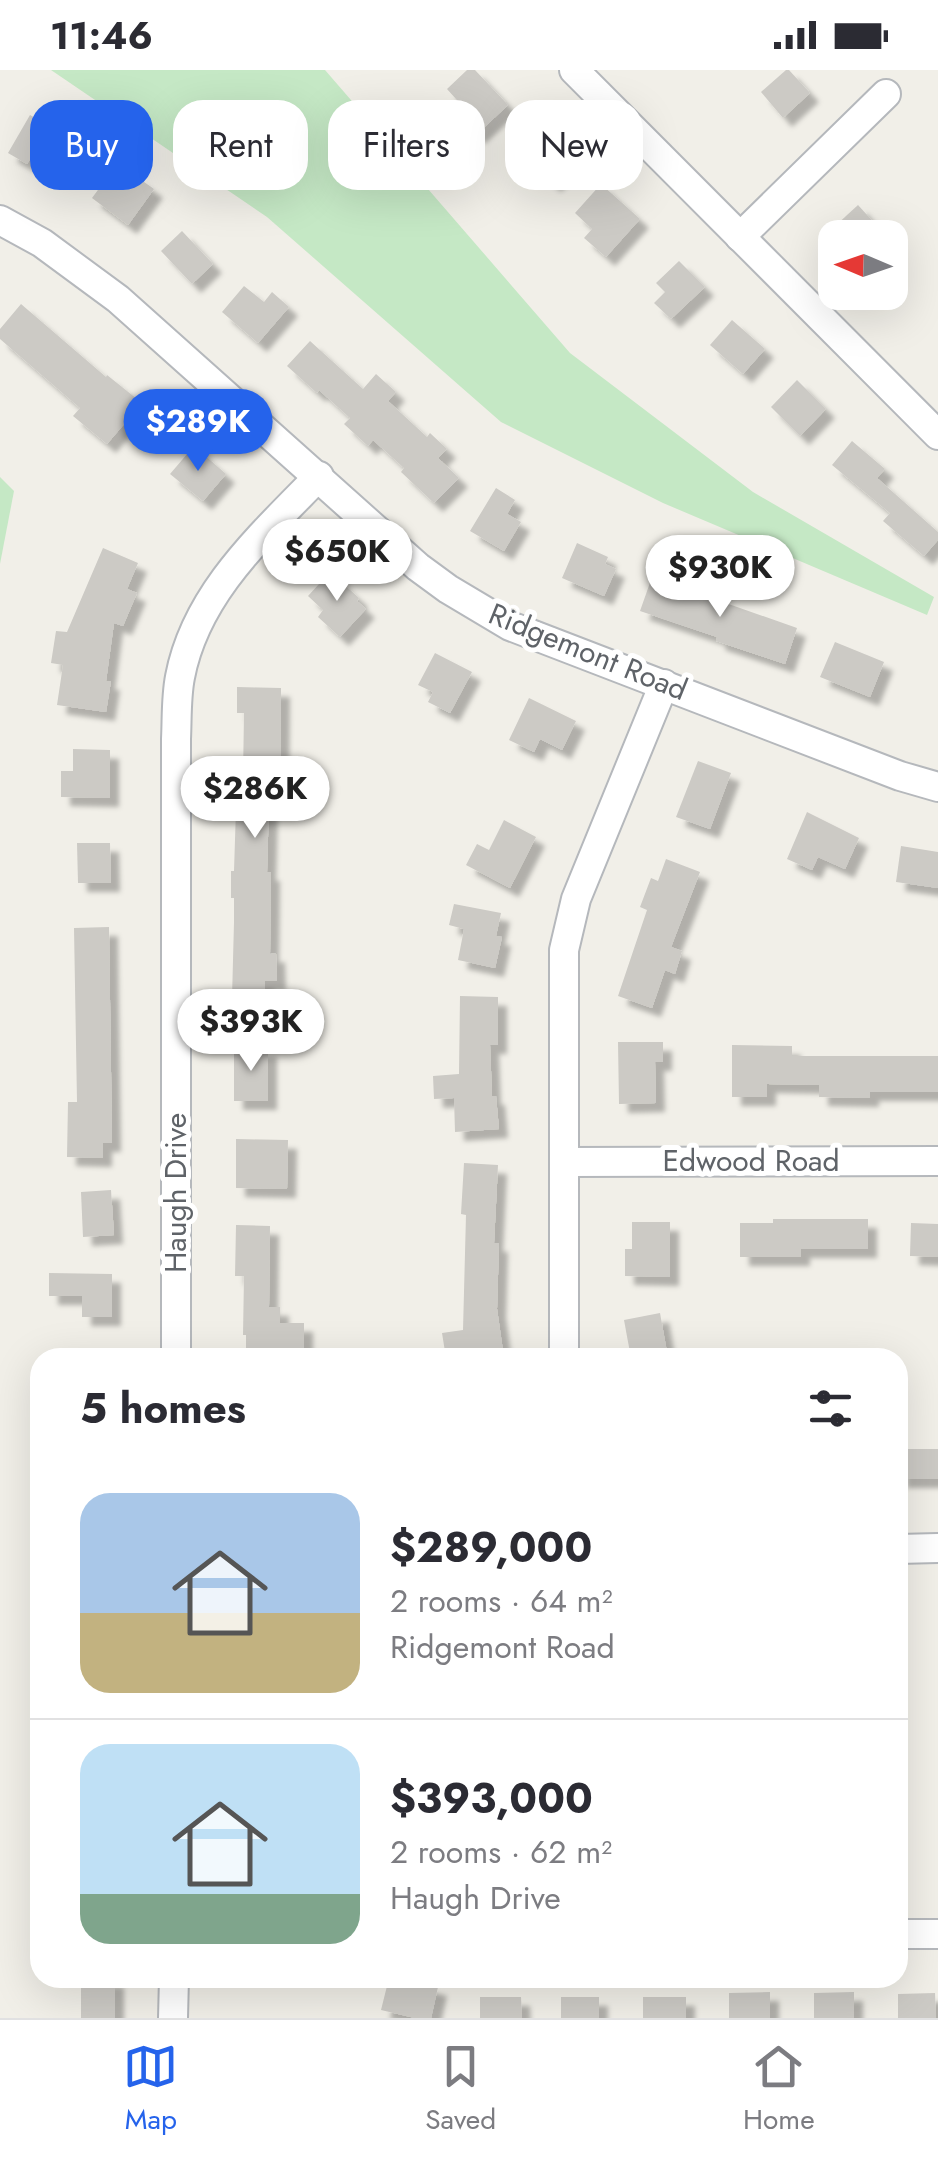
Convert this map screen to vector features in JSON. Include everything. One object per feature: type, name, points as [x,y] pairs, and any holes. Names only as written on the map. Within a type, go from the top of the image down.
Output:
[{"type":"street","points":[[574,70],[938,435]]},
{"type":"street","points":[[740,237],[886,94]]},
{"type":"street","name":"Ridgemont Road","points":[[0,220],[42,243],[118,298],[418,566],[480,609],[510,626],[900,776],[938,786]]},
{"type":"street","name":"Haugh Drive","points":[[176,1348],[176,739],[180,678],[196,626],[223,581],[319,476]]},
{"type":"street","points":[[564,1348],[564,950],[576,899],[664,684]]},
{"type":"street","name":"Edwood Road","points":[[565,1162],[938,1161]]},
{"type":"street","points":[[908,1549],[938,1548]]},
{"type":"street","points":[[908,1934],[938,1934]]},
{"type":"street","points":[[173,2018],[174,1988]]},
{"type":"green space","points":[[51,70],[325,70],[351,100],[328,100],[328,190],[429,190],[570,353],[753,492],[934,597],[927,615],[663,503],[501,422],[267,217],[227,190],[308,190],[308,100],[173,100],[173,153],[153,139],[153,100],[95,100]]},
{"type":"green space","points":[[0,477],[14,491],[0,564]]},
{"type":"building","points":[[467,70],[475,70],[505,102],[505,108],[485,127],[485,100],[457,100],[447,89]]},
{"type":"building","points":[[786,70],[810,93],[783,118],[761,92]]},
{"type":"building","points":[[30,115],[30,159],[27,164],[8,153]]},
{"type":"building","points":[[154,189],[128,225],[92,198],[98,190]]},
{"type":"building","points":[[596,190],[608,190],[640,219],[606,257],[584,238],[592,229],[575,213]]},
{"type":"building","points":[[858,205],[872,220],[842,220]]},
{"type":"building","points":[[182,231],[213,264],[192,284],[161,251]]},
{"type":"building","points":[[679,261],[705,287],[671,319],[654,303],[665,292],[656,283]]},
{"type":"building","points":[[244,286],[264,302],[272,292],[289,307],[258,343],[222,312]]},
{"type":"building","points":[[21,304],[142,403],[107,444],[73,416],[80,408],[0,339],[0,329]]},
{"type":"building","points":[[732,320],[765,349],[743,374],[710,345]]},
{"type":"building","points":[[310,341],[363,389],[376,374],[396,392],[388,401],[427,437],[430,433],[447,449],[438,458],[459,478],[434,503],[401,472],[404,468],[373,440],[368,446],[344,424],[350,418],[287,366]]},
{"type":"building","points":[[797,380],[826,409],[800,436],[771,407]]},
{"type":"building","points":[[852,441],[885,469],[877,478],[938,532],[938,540],[924,556],[883,521],[890,513],[832,465]]},
{"type":"building","points":[[194,446],[226,474],[203,501],[170,474]]},
{"type":"building","points":[[496,488],[515,500],[507,514],[521,522],[504,551],[470,531]]},
{"type":"building","points":[[577,543],[608,557],[605,564],[616,569],[604,596],[562,578]]},
{"type":"building","points":[[103,548],[138,563],[127,589],[137,593],[123,626],[114,623],[106,712],[57,705],[63,665],[51,663],[56,631],[67,632]]},
{"type":"building","points":[[330,572],[366,609],[340,637],[318,617],[323,610],[308,596]]},
{"type":"building","points":[[652,577],[797,628],[785,664],[640,611]]},
{"type":"building","points":[[835,642],[884,662],[870,697],[820,677]]},
{"type":"building","points":[[435,653],[472,672],[450,713],[428,702],[433,692],[418,685]]},
{"type":"building","points":[[237,687],[281,688],[280,779],[284,779],[284,803],[269,803],[267,872],[271,872],[270,954],[276,953],[277,981],[265,981],[264,999],[232,998],[231,871],[237,777],[243,778],[244,713],[237,713]]},
{"type":"building","points":[[529,698],[576,721],[562,750],[540,739],[534,752],[509,740]]},
{"type":"building","points":[[73,749],[110,750],[110,798],[61,797],[61,771],[73,771]]},
{"type":"building","points":[[698,761],[731,773],[710,829],[676,817]]},
{"type":"building","points":[[807,812],[859,838],[845,869],[818,857],[812,870],[787,859]]},
{"type":"building","points":[[504,820],[536,837],[510,888],[466,865],[477,844],[489,850]]},
{"type":"building","points":[[77,843],[110,843],[111,883],[78,883]]},
{"type":"building","points":[[901,846],[938,852],[938,888],[896,882]]},
{"type":"building","points":[[666,859],[700,872],[671,947],[682,951],[675,974],[665,970],[652,1008],[618,996],[647,910],[640,907],[651,878],[658,881]]},
{"type":"building","points":[[454,904],[501,913],[496,936],[502,937],[495,968],[458,960],[464,929],[449,925]]},
{"type":"building","points":[[109,927],[112,1143],[103,1143],[103,1158],[67,1157],[68,1102],[77,1102],[74,928]]},
{"type":"building","points":[[460,996],[498,997],[498,1045],[490,1045],[492,1096],[496,1096],[499,1129],[455,1132],[454,1098],[434,1099],[433,1076],[459,1074]]},
{"type":"building","points":[[618,1042],[663,1042],[663,1062],[655,1062],[656,1103],[619,1104]]},
{"type":"building","points":[[732,1045],[792,1046],[792,1056],[938,1056],[938,1092],[870,1092],[870,1098],[819,1097],[819,1085],[767,1084],[767,1097],[732,1097]]},
{"type":"building","points":[[234,1048],[268,1048],[268,1101],[234,1101]]},
{"type":"building","points":[[236,1139],[288,1140],[287,1189],[236,1188]]},
{"type":"building","points":[[464,1163],[498,1165],[494,1243],[499,1243],[497,1309],[503,1348],[444,1348],[442,1333],[463,1330],[466,1215],[461,1214]]},
{"type":"building","points":[[111,1190],[114,1235],[83,1237],[81,1192]]},
{"type":"building","points":[[773,1219],[868,1219],[868,1249],[801,1249],[801,1257],[740,1257],[740,1223],[773,1223]]},
{"type":"building","points":[[632,1222],[670,1222],[670,1277],[625,1276],[625,1249],[632,1249]]},
{"type":"building","points":[[911,1223],[938,1224],[938,1257],[910,1256]]},
{"type":"building","points":[[236,1225],[270,1226],[269,1307],[280,1307],[280,1323],[304,1323],[304,1348],[246,1348],[244,1276],[235,1276]]},
{"type":"building","points":[[49,1273],[112,1274],[112,1317],[82,1317],[82,1296],[49,1296]]},
{"type":"building","points":[[660,1313],[666,1348],[629,1348],[624,1320]]},
{"type":"building","points":[[908,1449],[938,1449],[938,1479],[908,1479]]},
{"type":"building","points":[[81,1988],[115,1988],[115,2018],[81,2018]]},
{"type":"building","points":[[386,1988],[438,1988],[431,2018],[381,2010]]},
{"type":"building","points":[[770,1992],[770,2018],[729,2018],[729,1993]]},
{"type":"building","points":[[854,1992],[854,2018],[814,2018],[814,1993]]},
{"type":"building","points":[[935,1993],[936,2018],[898,2018],[898,1994]]},
{"type":"building","points":[[480,1997],[521,1997],[522,2018],[480,2018]]},
{"type":"building","points":[[561,1997],[599,1997],[599,2018],[561,2018]]},
{"type":"building","points":[[643,1997],[686,1997],[686,2018],[643,2018]]}]
